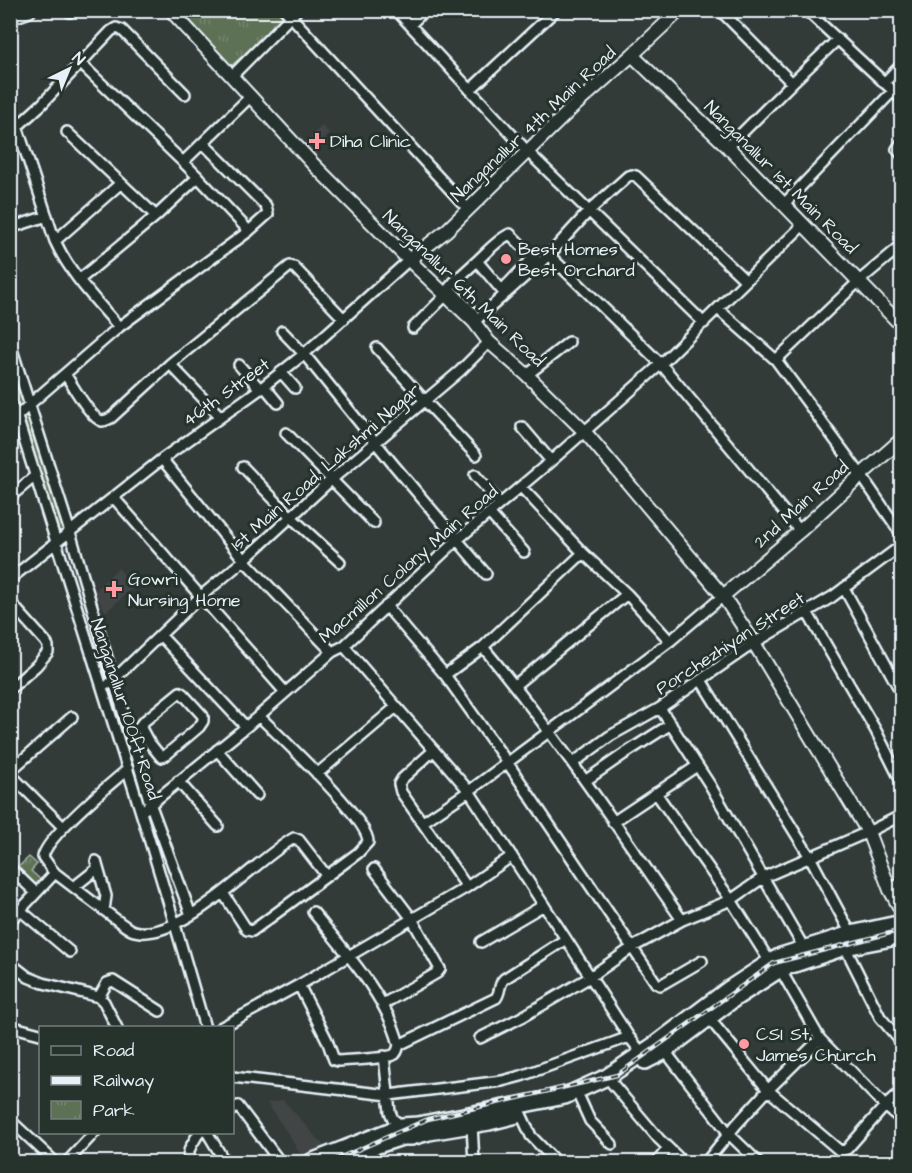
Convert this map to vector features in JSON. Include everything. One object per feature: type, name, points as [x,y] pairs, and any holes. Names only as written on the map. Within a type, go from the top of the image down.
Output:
[{"type":"main road","points":[[402,1131],[411,1137],[566,1105],[611,1082],[654,1054],[735,998],[775,965],[902,923]]},
{"type":"main road","points":[[311,1162],[418,1125],[565,1096],[654,1054],[729,989],[804,948],[848,940],[902,936]]},
{"type":"main road","points":[[338,1162],[366,1157],[372,1147],[402,1131]]},
{"type":"street","name":"Nanganallur 6th Main Road","points":[[173,10],[201,44],[314,165],[409,260],[473,318],[489,342],[527,375],[585,432],[723,596],[754,643],[868,832],[890,890],[902,912]]},
{"type":"street","points":[[396,10],[528,152],[704,323]]},
{"type":"street","points":[[410,25],[425,10]]},
{"type":"street","points":[[470,90],[556,10]]},
{"type":"street","name":"Nanganallur 4th Main Road","points":[[409,260],[446,231],[572,108],[632,56],[680,10]]},
{"type":"street","points":[[720,10],[792,83]]},
{"type":"street","points":[[806,10],[902,99]]},
{"type":"street","points":[[10,19],[30,12]]},
{"type":"street","points":[[232,76],[291,13],[468,209]]},
{"type":"street","points":[[18,126],[111,31],[118,28],[185,94]]},
{"type":"street","points":[[728,147],[838,39]]},
{"type":"street","name":"Nanganallur 1st Main Road","points":[[632,56],[728,147],[902,326]]},
{"type":"street","points":[[80,63],[183,162],[249,231]]},
{"type":"street","points":[[884,83],[902,64]]},
{"type":"street","points":[[784,204],[893,91]]},
{"type":"street","points":[[183,162],[251,96]]},
{"type":"street","points":[[10,105],[55,241],[63,258],[119,327]]},
{"type":"street","points":[[67,132],[156,216]]},
{"type":"street","points":[[14,420],[119,327],[249,231],[268,214],[266,206],[203,142]]},
{"type":"street","points":[[902,142],[897,149],[902,155]]},
{"type":"street","points":[[537,261],[510,234],[455,280],[449,288],[473,318],[537,261],[549,255],[589,211],[628,176],[632,175],[636,176],[746,281]]},
{"type":"street","points":[[79,280],[156,216],[198,177]]},
{"type":"street","points":[[55,241],[121,183]]},
{"type":"street","points":[[10,228],[47,216]]},
{"type":"street","name":"Macmillon Colony Main Road","points":[[141,812],[246,727],[332,652],[344,646],[457,540],[585,432],[661,364],[804,224]]},
{"type":"street","points":[[776,360],[902,245]]},
{"type":"street","points":[[549,255],[661,364],[800,531]]},
{"type":"street","name":"46th Street","points":[[10,579],[162,459],[304,354],[409,260]]},
{"type":"street","points":[[477,261],[504,292]]},
{"type":"street","points":[[65,374],[92,414],[101,421],[106,421],[170,364],[290,266],[294,267],[344,319]]},
{"type":"street","points":[[413,327],[446,295]]},
{"type":"street","points":[[718,309],[776,360],[902,535]]},
{"type":"street","points":[[282,331],[304,354],[486,574]]},
{"type":"street","name":"1st Main Road, Lakshmi Nagar","points":[[103,690],[201,597],[331,480],[460,371],[489,342]]},
{"type":"street","points":[[527,375],[569,342]]},
{"type":"street","points":[[11,344],[70,532],[150,803],[191,915]]},
{"type":"street","points":[[377,348],[477,455]]},
{"type":"street","points":[[170,364],[220,417]]},
{"type":"street","points":[[239,365],[278,403]]},
{"type":"street","points":[[281,372],[295,388]]},
{"type":"street","name":"Nanganallur 100ft Road","points":[[10,402],[128,769],[176,924],[204,1026]]},
{"type":"street","points":[[522,427],[551,461]]},
{"type":"street","points":[[286,433],[374,523]]},
{"type":"street","name":"2nd Main Road","points":[[723,596],[800,531],[902,439]]},
{"type":"street","points":[[162,459],[244,560],[332,652]]},
{"type":"street","points":[[243,467],[291,517],[340,562]]},
{"type":"street","points":[[475,475],[500,504]]},
{"type":"street","points":[[10,497],[35,476]]},
{"type":"street","points":[[521,487],[670,641]]},
{"type":"street","points":[[114,498],[285,692]]},
{"type":"street","points":[[489,513],[524,552]]},
{"type":"street","name":"Porchezhiyan Street","points":[[573,763],[610,736],[660,708],[754,643],[832,597],[902,545]]},
{"type":"street","points":[[445,675],[483,647],[584,553]]},
{"type":"street","points":[[844,588],[902,694]]},
{"type":"street","points":[[515,685],[627,594]]},
{"type":"street","points":[[423,822],[469,791],[670,641],[723,596]]},
{"type":"street","points":[[10,602],[48,646],[48,652],[44,658],[10,688]]},
{"type":"street","points":[[386,606],[445,675],[507,762],[656,983],[660,985],[702,962]]},
{"type":"street","points":[[807,612],[876,731],[902,783]]},
{"type":"street","points":[[160,635],[246,727]]},
{"type":"street","points":[[344,646],[469,791],[629,1037],[654,1054],[758,1162]]},
{"type":"street","points":[[483,647],[515,685],[573,763],[682,920]]},
{"type":"street","points":[[701,680],[810,857],[880,1017],[902,1043]]},
{"type":"street","points":[[180,692],[203,716],[203,721],[166,755],[161,757],[151,744],[140,726],[180,692]]},
{"type":"street","points":[[317,774],[396,707]]},
{"type":"street","points":[[660,708],[764,877],[804,948]]},
{"type":"street","points":[[223,893],[248,930],[252,932],[358,853],[366,845],[368,839],[368,835],[346,804],[259,716]]},
{"type":"street","points":[[63,827],[10,773],[72,717]]},
{"type":"street","points":[[585,781],[671,724]]},
{"type":"street","points":[[135,753],[151,744]]},
{"type":"street","points":[[218,750],[257,795]]},
{"type":"street","points":[[434,750],[402,778],[399,783],[401,792],[467,887]]},
{"type":"street","points":[[613,822],[697,766]]},
{"type":"street","points":[[128,769],[63,827],[44,850],[43,856],[55,873],[134,931],[150,932],[176,924],[223,893],[294,838],[299,840],[326,875]]},
{"type":"street","points":[[178,781],[218,826]]},
{"type":"street","points":[[656,793],[775,965],[820,1039],[885,1106],[902,1120]]},
{"type":"street","points":[[480,1038],[522,1017],[633,947],[682,920],[731,900],[764,877],[902,815]]},
{"type":"street","points":[[224,1026],[467,887],[512,856]]},
{"type":"street","points":[[74,887],[97,865],[106,896],[104,910]]},
{"type":"street","points":[[10,868],[36,893]]},
{"type":"street","points":[[374,869],[412,919],[440,969],[437,973],[382,1004]]},
{"type":"street","points":[[10,921],[55,873]]},
{"type":"street","points":[[890,890],[902,882]]},
{"type":"street","points":[[481,942],[544,904]]},
{"type":"street","points":[[20,910],[70,952]]},
{"type":"street","points":[[299,984],[327,1040],[334,1060],[384,1056],[395,1054],[398,1050],[396,1031],[382,1004],[349,956],[313,912]]},
{"type":"street","points":[[399,1045],[496,998],[504,979],[566,939]]},
{"type":"street","points":[[10,963],[28,977],[99,997],[116,1026]]},
{"type":"street","points":[[99,997],[107,983],[113,981],[160,1011]]},
{"type":"street","points":[[708,1017],[768,1090],[842,1151],[847,1149],[885,1106],[902,1091]]},
{"type":"street","points":[[10,1026],[39,1034]]},
{"type":"street","points":[[234,1077],[388,1095],[521,1077],[629,1037]]},
{"type":"street","points":[[706,1162],[768,1090],[820,1039]]},
{"type":"street","points":[[384,1056],[390,1112],[402,1131]]},
{"type":"street","points":[[611,1082],[659,1139],[683,1162]]},
{"type":"street","points":[[580,1099],[590,1121],[612,1144]]},
{"type":"street","points":[[234,1109],[238,1106],[280,1162]]},
{"type":"street","points":[[521,1114],[531,1136],[556,1162]]},
{"type":"street","points":[[10,1120],[55,1162]]},
{"type":"street","points":[[472,1125],[474,1162]]},
{"type":"street","points":[[67,1162],[93,1134]]},
{"type":"street","points":[[190,1162],[189,1150],[198,1134]]},
{"type":"street","points":[[208,1134],[225,1162]]},
{"type":"street","points":[[657,1162],[668,1149]]},
{"type":"shaded area","name":"Diha Clinic","points":[[322,126],[330,134],[316,147],[313,145],[311,136]]},
{"type":"shaded area","name":"Gowri Nursing Home","points":[[118,568],[135,586],[106,612],[94,592]]},
{"type":"shaded area","points":[[283,1100],[325,1147],[304,1161],[267,1103]]},
{"type":"green space","points":[[181,11],[280,11],[286,17],[231,66]]},
{"type":"green space","points":[[10,358],[27,404],[17,412],[11,396]]},
{"type":"green space","points":[[29,408],[67,530],[57,537],[20,418]]},
{"type":"green space","points":[[29,857],[37,864],[31,871],[41,880],[34,888],[16,869]]},
{"type":"railway","points":[[330,1162],[428,1119],[617,1075],[774,963],[902,930]]},
{"type":"place","name":"Diha Clinic","points":[[317,141]]},
{"type":"place","name":"Best Homes Best Orchard","points":[[506,259]]},
{"type":"place","name":"Gowri Nursing Home","points":[[114,589]]},
{"type":"place","name":"CSI St. James Church","points":[[744,1044]]}]
